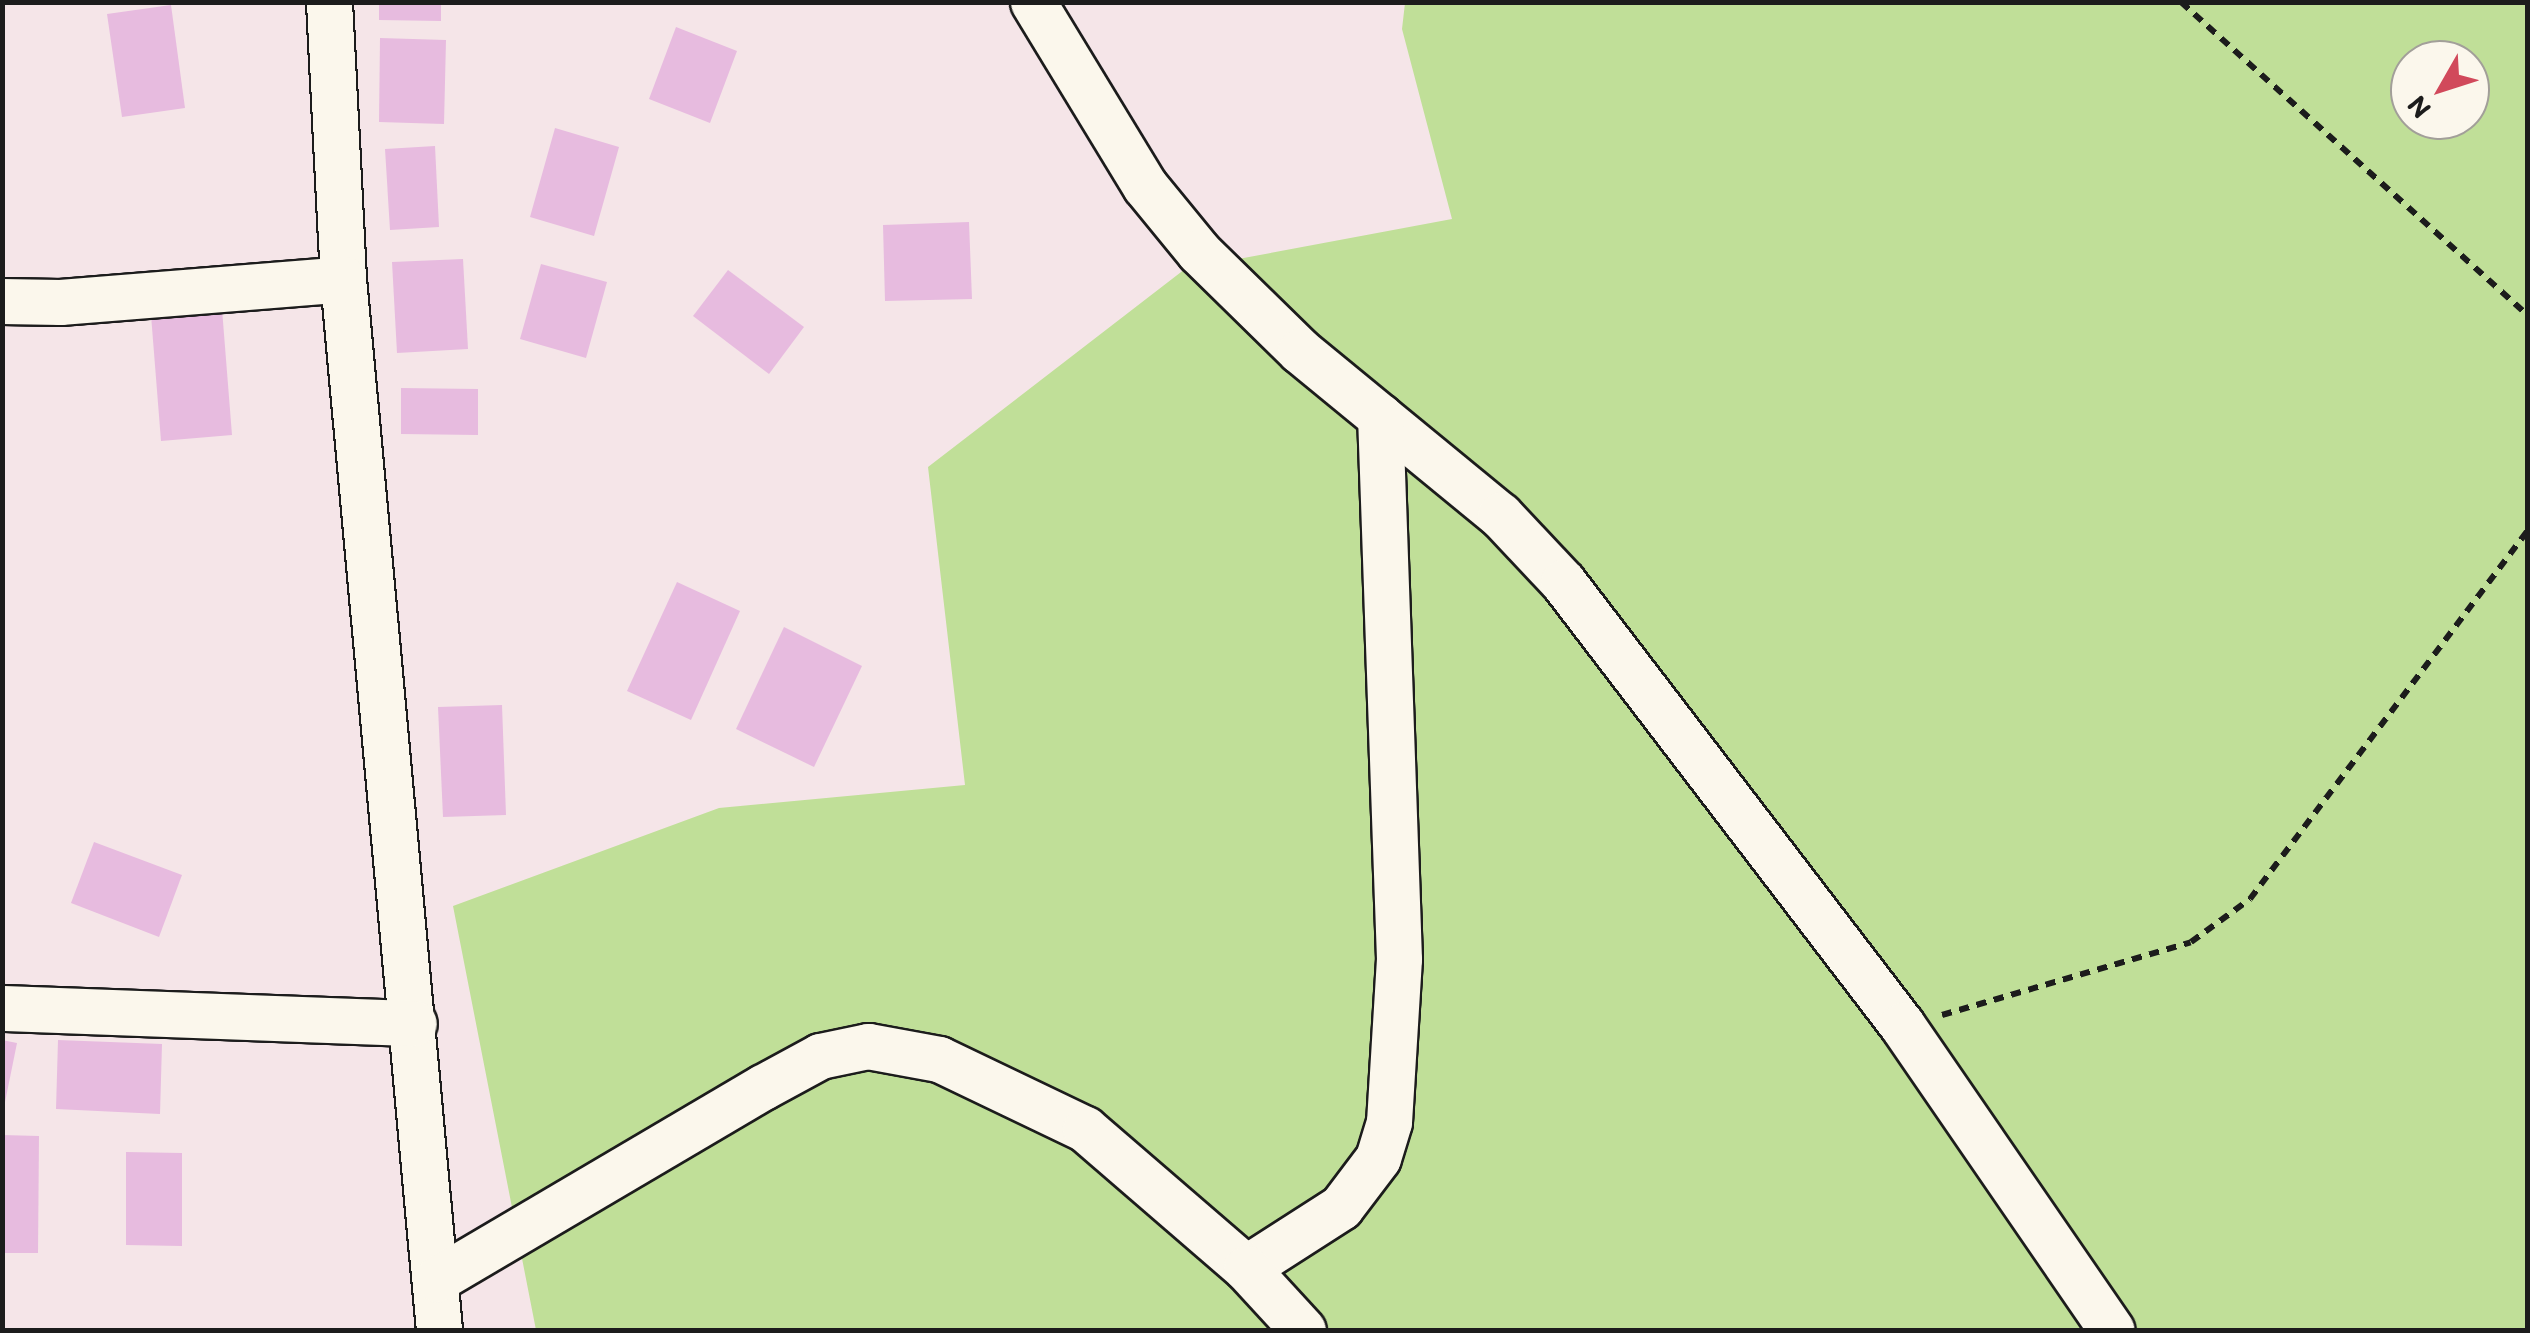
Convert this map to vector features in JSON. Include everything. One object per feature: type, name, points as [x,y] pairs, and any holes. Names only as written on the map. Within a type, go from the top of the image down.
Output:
[{"type":"street","points":[[329,2],[343,280],[414,1023],[439,1330]]},
{"type":"street","points":[[1033,2],[1145,186],[1198,252],[1300,351],[1500,515],[1563,582],[1902,1025],[2112,1330]]},
{"type":"street","points":[[2,300],[60,302],[343,280]]},
{"type":"street","points":[[1246,1268],[1341,1207],[1378,1158],[1388,1122],[1399,959],[1380,416]]},
{"type":"street","points":[[2,1008],[414,1023]]},
{"type":"street","points":[[437,1280],[762,1087],[820,1056],[868,1046],[939,1060],[1085,1129],[1246,1268],[1303,1330]]},
{"type":"path","points":[[2181,2],[2528,316]]},
{"type":"path","points":[[1902,1025],[2132,964],[2191,942],[2250,900],[2528,530]]},
{"type":"green space","points":[[1405,3],[2527,3],[2527,1330],[536,1330],[453,906],[719,808],[965,785],[928,467],[1185,269],[1452,219],[1402,29]]},
{"type":"building","points":[[379,2],[441,2],[441,21],[379,20]]},
{"type":"building","points":[[171,5],[185,108],[122,117],[107,14]]},
{"type":"building","points":[[676,27],[737,51],[710,123],[649,99]]},
{"type":"building","points":[[380,38],[446,40],[444,124],[379,122]]},
{"type":"building","points":[[555,128],[619,147],[594,236],[530,217]]},
{"type":"building","points":[[435,146],[439,227],[390,230],[385,149]]},
{"type":"building","points":[[969,222],[972,299],[885,301],[883,225]]},
{"type":"building","points":[[463,259],[468,349],[397,353],[392,262]]},
{"type":"building","points":[[541,264],[607,282],[586,358],[520,339]]},
{"type":"building","points":[[728,270],[804,327],[769,374],[693,316]]},
{"type":"building","points":[[222,309],[232,435],[161,441],[151,315]]},
{"type":"building","points":[[401,388],[478,389],[478,435],[401,434]]},
{"type":"building","points":[[677,582],[740,611],[691,720],[627,691]]},
{"type":"building","points":[[784,627],[862,666],[814,767],[736,729]]},
{"type":"building","points":[[502,705],[506,815],[443,817],[438,707]]},
{"type":"building","points":[[94,842],[182,875],[159,937],[71,903]]},
{"type":"building","points":[[2,1040],[17,1043],[4,1107],[2,1107]]},
{"type":"building","points":[[58,1040],[162,1044],[160,1114],[56,1109]]},
{"type":"building","points":[[2,1135],[39,1136],[38,1253],[2,1253]]},
{"type":"building","points":[[126,1152],[182,1153],[182,1246],[126,1245]]}]
